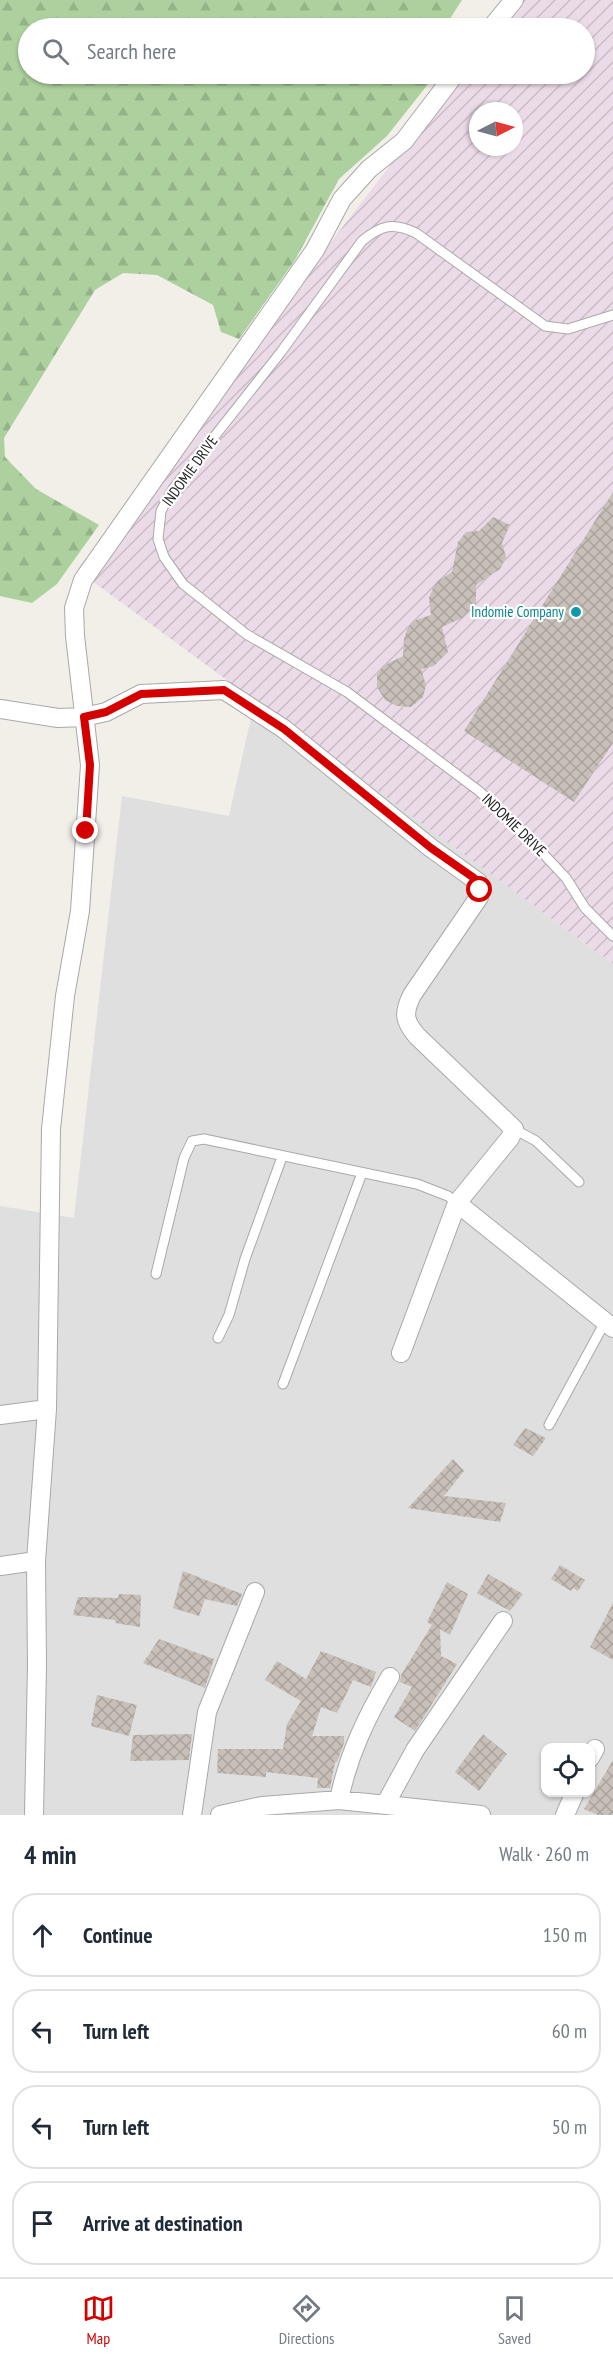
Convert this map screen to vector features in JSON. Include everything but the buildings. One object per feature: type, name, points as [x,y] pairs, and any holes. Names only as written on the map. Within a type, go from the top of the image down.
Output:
[{"type":"street","points":[[499,18],[514,0]]},
{"type":"street","points":[[34,1815],[37,1666],[36,1561],[47,1409],[51,1129],[65,996],[80,911],[90,765],[75,636],[74,608],[83,580],[315,250],[342,200],[369,169],[404,141],[447,84]]},
{"type":"street","points":[[0,709],[58,718],[84,717],[106,712],[141,694],[224,690],[284,729],[431,848],[478,882],[479,897],[412,995],[406,1007],[405,1020],[417,1036],[514,1129],[510,1138],[457,1203],[401,1353]]},
{"type":"street","points":[[457,1203],[609,1325]]},
{"type":"street","points":[[0,1415],[47,1409]]},
{"type":"street","points":[[0,1566],[36,1561]]},
{"type":"street","points":[[192,1815],[207,1712],[255,1592]]},
{"type":"street","points":[[386,1803],[415,1750],[503,1621]]},
{"type":"street","points":[[339,1800],[345,1770],[360,1731],[390,1677]]},
{"type":"street","points":[[565,1815],[573,1797]]},
{"type":"street","points":[[220,1815],[262,1806],[339,1800],[386,1803],[482,1815]]},
{"type":"lane","name":"INDOMIE DRIVE","points":[[612,933],[585,908],[566,878],[521,830],[479,791],[346,692],[246,634],[183,584],[164,557],[158,532],[161,511],[173,489],[281,352],[362,241],[374,230],[384,225],[400,225],[416,233],[545,326],[568,329],[613,315]]},
{"type":"lane","points":[[514,1129],[536,1141],[579,1182]]},
{"type":"lane","points":[[156,1274],[184,1158],[192,1142],[204,1139],[422,1186],[457,1203]]},
{"type":"lane","points":[[218,1338],[229,1315],[245,1259],[282,1156]]},
{"type":"lane","points":[[283,1384],[362,1173]]},
{"type":"lane","points":[[549,1425],[609,1325]]},
{"type":"shaded area","name":"Indomie Company","points":[[517,0],[613,0],[613,964],[77,570],[453,84],[595,84],[595,18],[503,18]]},
{"type":"shaded area","points":[[255,700],[613,964],[613,1815],[0,1815],[0,1206],[74,1218],[122,796],[229,816]]},
{"type":"green space","points":[[0,0],[462,0],[450,18],[18,18],[18,84],[428,84],[387,136],[339,179],[295,260],[239,339],[221,332],[213,305],[157,275],[123,273],[95,290],[4,438],[5,457],[36,489],[99,525],[57,584],[32,603],[0,596]]},
{"type":"place","name":"Indomie Company","points":[[576,612]]},
{"type":"route","points":[[86,831],[90,765],[84,717],[106,712],[141,694],[181,690],[224,690],[284,729],[431,848],[474,878],[480,890]]}]
